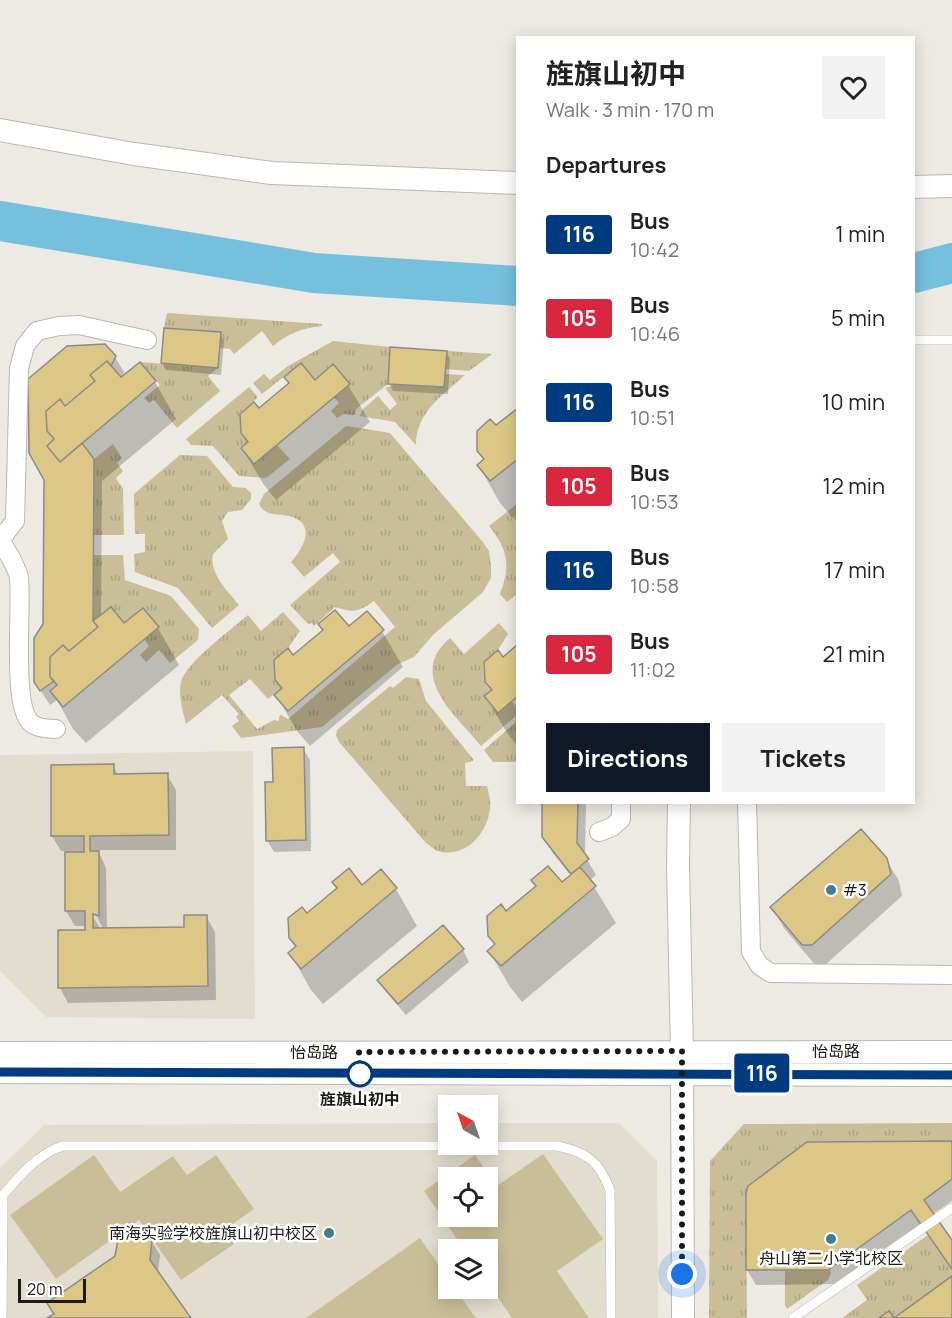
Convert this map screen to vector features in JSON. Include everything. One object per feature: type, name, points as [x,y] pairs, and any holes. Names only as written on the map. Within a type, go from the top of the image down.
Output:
[{"type":"street","points":[[0,130],[134,154],[272,173],[516,183]]},
{"type":"street","points":[[915,187],[952,186]]},
{"type":"street","points":[[56,729],[31,723],[24,713],[20,671],[19,576],[0,540],[15,521],[19,368],[25,346],[37,331],[59,326],[79,325],[147,340]]},
{"type":"street","points":[[599,831],[612,827],[621,819],[621,804]]},
{"type":"street","points":[[679,804],[683,1318]]},
{"type":"street","points":[[747,804],[752,952],[760,966],[771,973],[952,975]]},
{"type":"street","name":"怡岛路","points":[[0,1053],[682,1062],[952,1052]]},
{"type":"street","points":[[0,1072],[204,1074],[682,1062],[952,1075]]},
{"type":"lane","points":[[915,340],[952,340]]},
{"type":"lane","points":[[2,1318],[3,1195],[34,1162],[48,1151],[62,1146],[557,1146],[584,1153],[605,1175],[610,1190],[611,1318]]},
{"type":"lane","points":[[793,1318],[952,1208]]},
{"type":"shaded area","points":[[253,751],[255,1019],[46,1017],[0,971],[0,755]]},
{"type":"shaded area","name":"南海实验学校旌旗山初中校区","points":[[438,1123],[438,1155],[498,1155],[498,1123],[619,1123],[657,1161],[658,1318],[0,1318],[0,1168],[44,1125]]},
{"type":"green space","points":[[167,313],[322,324],[322,326],[296,332],[273,346],[262,331],[234,354],[230,349],[219,348],[220,332],[164,328]]},
{"type":"green space","points":[[333,341],[390,347],[388,384],[356,409],[355,415],[344,414],[337,418],[331,411],[339,403],[334,397],[333,364],[315,380],[301,363],[262,394],[253,383],[264,374],[270,380],[288,366]]},
{"type":"green space","points":[[447,351],[492,354],[469,371],[446,369]]},
{"type":"green space","points":[[140,362],[218,368],[208,376],[220,391],[177,428],[154,400],[149,403],[144,398],[160,385]]},
{"type":"green space","points":[[445,374],[465,375],[425,414],[417,433],[416,445],[395,422],[360,416],[362,410],[378,396],[390,410],[397,404],[385,388],[397,384],[444,387]]},
{"type":"green space","points":[[249,387],[258,397],[240,414],[241,433],[248,442],[241,448],[254,464],[277,445],[290,459],[266,478],[239,476],[213,446],[191,445],[186,439]]},
{"type":"green space","points":[[346,426],[390,433],[489,551],[491,578],[483,592],[433,635],[414,657],[398,664],[322,727],[241,738],[232,726],[239,721],[236,717],[239,714],[222,695],[186,724],[180,693],[184,674],[200,656],[248,615],[261,631],[283,612],[300,631],[288,648],[275,680],[282,688],[268,699],[250,679],[229,695],[257,729],[274,720],[279,721],[281,715],[288,719],[395,627],[374,601],[356,610],[335,607],[314,626],[312,623],[308,624],[290,605],[340,562],[333,553],[304,577],[291,562],[303,543],[305,530],[303,524],[298,519],[289,516],[268,513],[259,504],[264,494]]},
{"type":"green space","points":[[113,444],[122,458],[117,463],[123,471],[116,478],[123,489],[124,535],[94,535],[94,459]]},
{"type":"green space","points":[[180,455],[207,456],[233,487],[246,488],[251,493],[251,499],[242,510],[228,512],[222,521],[228,539],[213,554],[214,568],[220,582],[239,605],[212,628],[178,588],[135,572],[134,554],[145,552],[145,534],[135,534],[134,494]]},
{"type":"green space","points":[[516,505],[516,595],[507,602],[500,594],[506,575],[506,558],[504,550],[489,526]]},
{"type":"green space","points":[[94,555],[123,555],[125,580],[171,596],[199,629],[198,640],[170,663],[159,650],[146,662],[140,655],[149,646],[144,639],[159,627],[143,608],[124,623],[111,607],[93,621]]},
{"type":"green space","points":[[499,623],[508,634],[498,650],[484,662],[484,680],[493,691],[513,703],[516,716],[481,746],[459,722],[440,695],[434,681],[433,666],[438,652],[450,638],[464,654]]},
{"type":"green space","points":[[406,677],[419,679],[426,701],[473,759],[465,763],[466,786],[487,786],[490,806],[484,827],[473,842],[457,851],[448,853],[438,851],[426,843],[339,742],[336,735],[337,730],[390,686],[393,688]]},
{"type":"green space","points":[[516,722],[516,762],[493,762],[484,750]]},
{"type":"green space","points":[[952,1123],[952,1141],[807,1142],[748,1185],[746,1193],[747,1318],[709,1318],[710,1161],[744,1124]]},
{"type":"green space","points":[[543,1154],[603,1239],[557,1271],[589,1318],[512,1318],[498,1298],[498,1239],[457,1239],[449,1227],[498,1227],[498,1185]]},
{"type":"green space","points":[[94,1155],[120,1192],[173,1156],[187,1175],[216,1155],[254,1209],[224,1230],[234,1244],[181,1280],[139,1220],[56,1279],[10,1215]]},
{"type":"green space","points":[[475,1155],[484,1167],[458,1167]]},
{"type":"green space","points":[[438,1181],[438,1211],[424,1191]]},
{"type":"green space","points":[[928,1235],[952,1269],[952,1276],[894,1318],[889,1311],[879,1318],[842,1318],[867,1300],[857,1285]]},
{"type":"green space","points":[[420,1238],[438,1264],[438,1299],[462,1299],[476,1318],[306,1318]]},
{"type":"green space","points":[[830,1268],[831,1273],[828,1280],[787,1309],[785,1270]]},
{"type":"building","points":[[164,328],[221,332],[218,368],[161,363]]},
{"type":"building","points":[[105,344],[116,356],[111,366],[107,361],[90,375],[95,381],[65,406],[60,399],[46,411],[47,431],[54,439],[47,446],[60,462],[82,443],[94,459],[93,621],[98,627],[69,651],[63,645],[50,657],[50,677],[54,681],[40,691],[34,682],[34,638],[43,624],[44,480],[29,453],[28,379],[67,346]]},
{"type":"building","points":[[390,347],[447,351],[444,387],[388,384]]},
{"type":"building","points":[[107,361],[121,377],[140,362],[156,381],[60,462],[47,446],[54,439],[47,431],[46,411],[60,399],[65,406],[95,381],[90,375]]},
{"type":"building","points":[[301,363],[315,380],[333,364],[350,384],[254,464],[241,448],[248,442],[241,433],[240,414],[254,402],[259,408],[289,383],[284,377]]},
{"type":"building","points":[[516,410],[516,461],[490,481],[477,465],[484,459],[477,451],[477,431],[490,419],[496,425]]},
{"type":"building","points":[[111,607],[124,623],[143,608],[159,627],[63,707],[50,691],[57,685],[50,677],[50,657],[63,645],[69,651],[98,627],[93,621]]},
{"type":"building","points":[[335,610],[349,626],[367,611],[384,630],[288,711],[274,695],[282,688],[275,680],[274,660],[288,648],[293,655],[323,630],[318,624]]},
{"type":"building","points":[[516,646],[516,698],[498,713],[484,696],[492,690],[485,682],[484,662],[498,650],[503,657]]},
{"type":"building","points":[[304,747],[306,840],[266,841],[265,782],[273,782],[272,748]]},
{"type":"building","points":[[114,764],[114,774],[168,773],[169,835],[90,836],[90,851],[99,851],[99,916],[93,914],[93,928],[184,927],[184,915],[207,915],[208,986],[58,988],[58,930],[85,930],[85,911],[65,911],[65,852],[84,852],[84,836],[51,836],[51,765]]},
{"type":"building","points":[[542,804],[578,804],[577,843],[589,859],[571,874],[542,837]]},
{"type":"building","name":"#3","points":[[861,829],[887,858],[891,874],[812,945],[802,945],[770,907]]},
{"type":"building","points":[[548,866],[562,882],[580,867],[596,886],[501,966],[487,951],[495,944],[488,936],[487,916],[501,904],[506,911],[536,886],[531,880]]},
{"type":"building","points":[[349,868],[362,885],[381,869],[397,888],[301,969],[288,953],[296,946],[289,938],[288,918],[302,907],[307,913],[337,888],[332,882]]},
{"type":"building","points":[[443,925],[464,949],[398,1004],[377,980]]},
{"type":"building","points":[[952,1141],[952,1179],[924,1200],[952,1240],[952,1269],[911,1210],[828,1270],[746,1270],[746,1193],[748,1186],[807,1142]]},
{"type":"building","points":[[119,1233],[152,1238],[150,1260],[191,1318],[47,1318],[54,1314],[47,1303],[115,1256]]},
{"type":"building","points":[[952,1276],[952,1318],[894,1318]]},
{"type":"building","points":[[889,1311],[894,1318],[879,1318]]},
{"type":"waterway","points":[[0,221],[314,273],[516,286]]},
{"type":"waterway","points":[[915,273],[952,263]]},
{"type":"bus line","name":"116","points":[[0,1072],[952,1075]]},
{"type":"place","name":"#3","points":[[831,890]]},
{"type":"place","name":"旌旗山初中","points":[[360,1074]]},
{"type":"place","name":"南海实验学校旌旗山初中校区","points":[[329,1233]]},
{"type":"place","name":"舟山第二小学北校区","points":[[831,1239]]},
{"type":"route","points":[[360,1074],[359,1052],[682,1051],[682,1274]]}]
